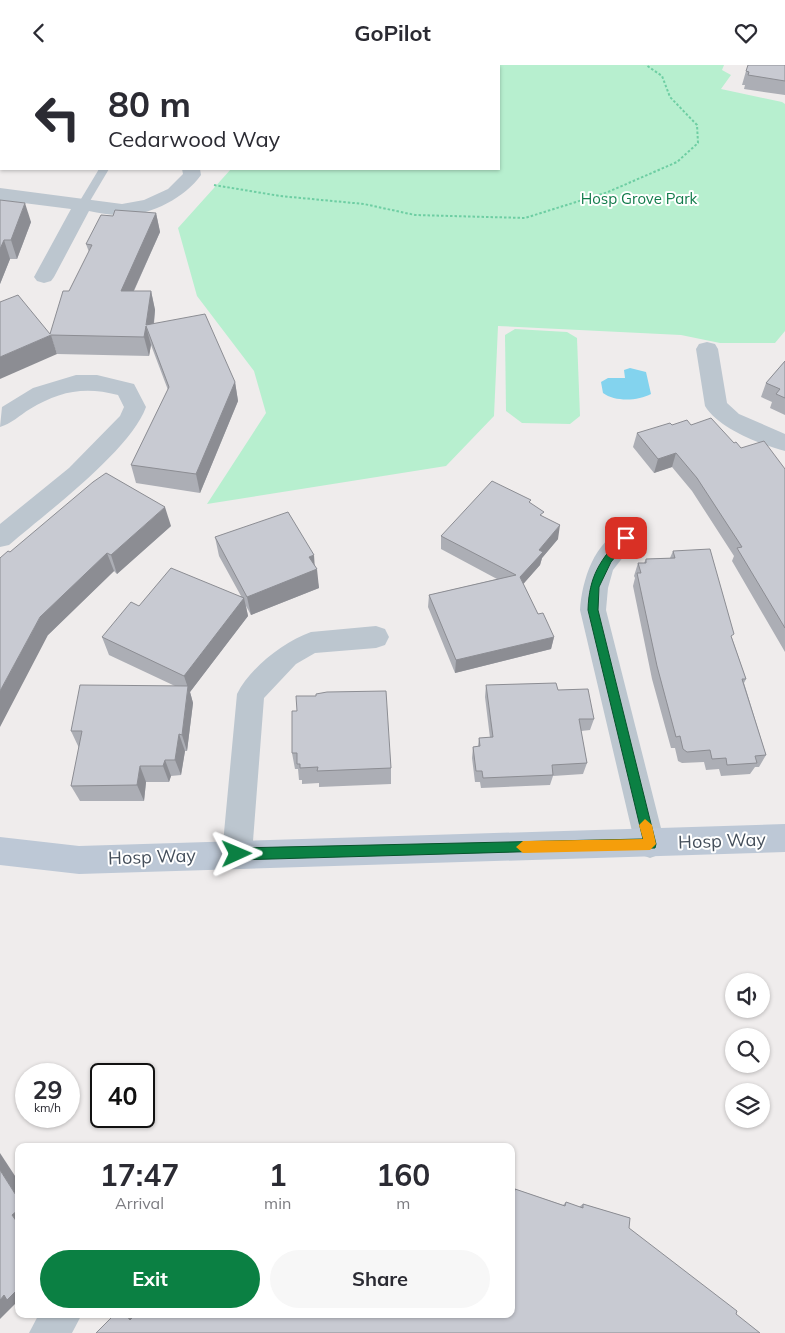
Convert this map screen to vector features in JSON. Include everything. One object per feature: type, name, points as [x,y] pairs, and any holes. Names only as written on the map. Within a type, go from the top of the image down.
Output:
[{"type":"street","points":[[0,194],[122,210],[159,200],[176,193],[187,177]]},
{"type":"street","points":[[44,277],[83,204]]},
{"type":"street","points":[[707,349],[716,406],[731,420],[785,443]]},
{"type":"street","points":[[0,419],[21,404],[47,390],[88,381],[126,389],[135,407],[130,420],[77,474],[0,538]]},
{"type":"street","points":[[626,538],[614,549],[603,566],[594,587],[593,610],[650,844]]},
{"type":"street","points":[[237,854],[251,694],[287,656],[311,643],[376,637]]},
{"type":"street","name":"Hosp Way","points":[[0,851],[79,860],[785,839]]},
{"type":"street","points":[[48,1333],[60,1318]]},
{"type":"lane","points":[[83,204],[103,170]]},
{"type":"path","points":[[187,177],[280,197],[364,204],[415,215],[525,218],[608,192],[677,162],[698,143],[697,125],[670,97],[662,76],[646,65]]},
{"type":"green space","name":"Hosp Grove Park","points":[[500,65],[724,65],[722,70],[731,75],[721,89],[785,104],[785,331],[775,343],[720,343],[681,335],[498,326],[494,416],[446,466],[207,504],[266,413],[254,371],[197,296],[178,228],[230,170],[500,170]]},
{"type":"green space","points":[[515,329],[567,332],[577,338],[580,416],[570,424],[522,423],[506,411],[505,335]]},
{"type":"water","points":[[630,368],[646,372],[651,394],[640,398],[620,399],[603,393],[601,382],[608,378],[625,378],[624,370]]},
{"type":"building","points":[[748,65],[785,65],[785,81],[748,75],[749,72],[746,71]]},
{"type":"building","points":[[0,200],[25,203],[11,240],[4,240],[0,249]]},
{"type":"building","points":[[115,210],[156,213],[121,291],[151,291],[146,325],[205,314],[235,382],[196,474],[131,465],[169,387],[146,326],[144,337],[51,335],[0,357],[0,302],[18,295],[50,334],[63,291],[69,291],[92,245],[86,244],[101,215],[113,216]]},
{"type":"building","points":[[785,361],[785,398],[776,394],[780,389],[766,383]]},
{"type":"building","points":[[711,418],[741,448],[764,441],[785,469],[785,628],[737,548],[742,547],[697,478],[676,453],[658,459],[637,433],[670,423],[672,425],[687,420],[691,425]]},
{"type":"building","points":[[106,473],[165,507],[111,555],[107,553],[40,617],[0,691],[0,558],[8,551],[10,552]]},
{"type":"building","points":[[492,481],[531,500],[529,502],[544,512],[540,515],[560,525],[539,550],[543,552],[520,577],[538,614],[543,613],[554,637],[456,660],[429,595],[516,575],[441,536]]},
{"type":"building","points":[[288,512],[314,555],[309,557],[317,569],[247,597],[215,537]]},
{"type":"building","points":[[710,549],[734,634],[731,636],[746,679],[742,679],[766,755],[755,756],[757,763],[727,765],[726,758],[712,759],[710,750],[687,752],[683,749],[680,736],[676,737],[657,666],[637,573],[641,573],[638,563],[646,563],[646,559],[675,558],[673,551]]},
{"type":"building","points":[[171,568],[244,598],[184,676],[102,637],[131,602],[139,606]]},
{"type":"building","points":[[556,683],[558,690],[588,689],[594,719],[579,719],[587,763],[552,765],[553,775],[483,778],[482,771],[476,771],[473,747],[480,746],[479,738],[493,737],[486,685]]},
{"type":"building","points":[[80,685],[188,686],[182,735],[179,734],[175,760],[165,760],[163,766],[140,766],[137,785],[71,786],[82,731],[71,731]]},
{"type":"building","points":[[386,691],[391,768],[317,771],[318,767],[300,768],[300,764],[297,764],[297,753],[292,753],[292,711],[297,711],[296,696],[316,696],[316,694],[327,692]]},
{"type":"building","points":[[0,1170],[15,1194],[15,1212],[12,1215],[15,1219],[15,1292],[7,1300],[4,1295],[0,1300]]},
{"type":"building","points":[[515,1189],[565,1206],[566,1202],[583,1208],[583,1204],[630,1218],[629,1228],[737,1311],[736,1314],[760,1333],[96,1333],[111,1318],[128,1318],[130,1320],[132,1318],[515,1318]]},
{"type":"slow traffic","points":[[523,847],[650,844],[645,825]]},
{"type":"route","points":[[237,854],[650,844],[593,610],[594,587],[606,559],[626,538]]}]
